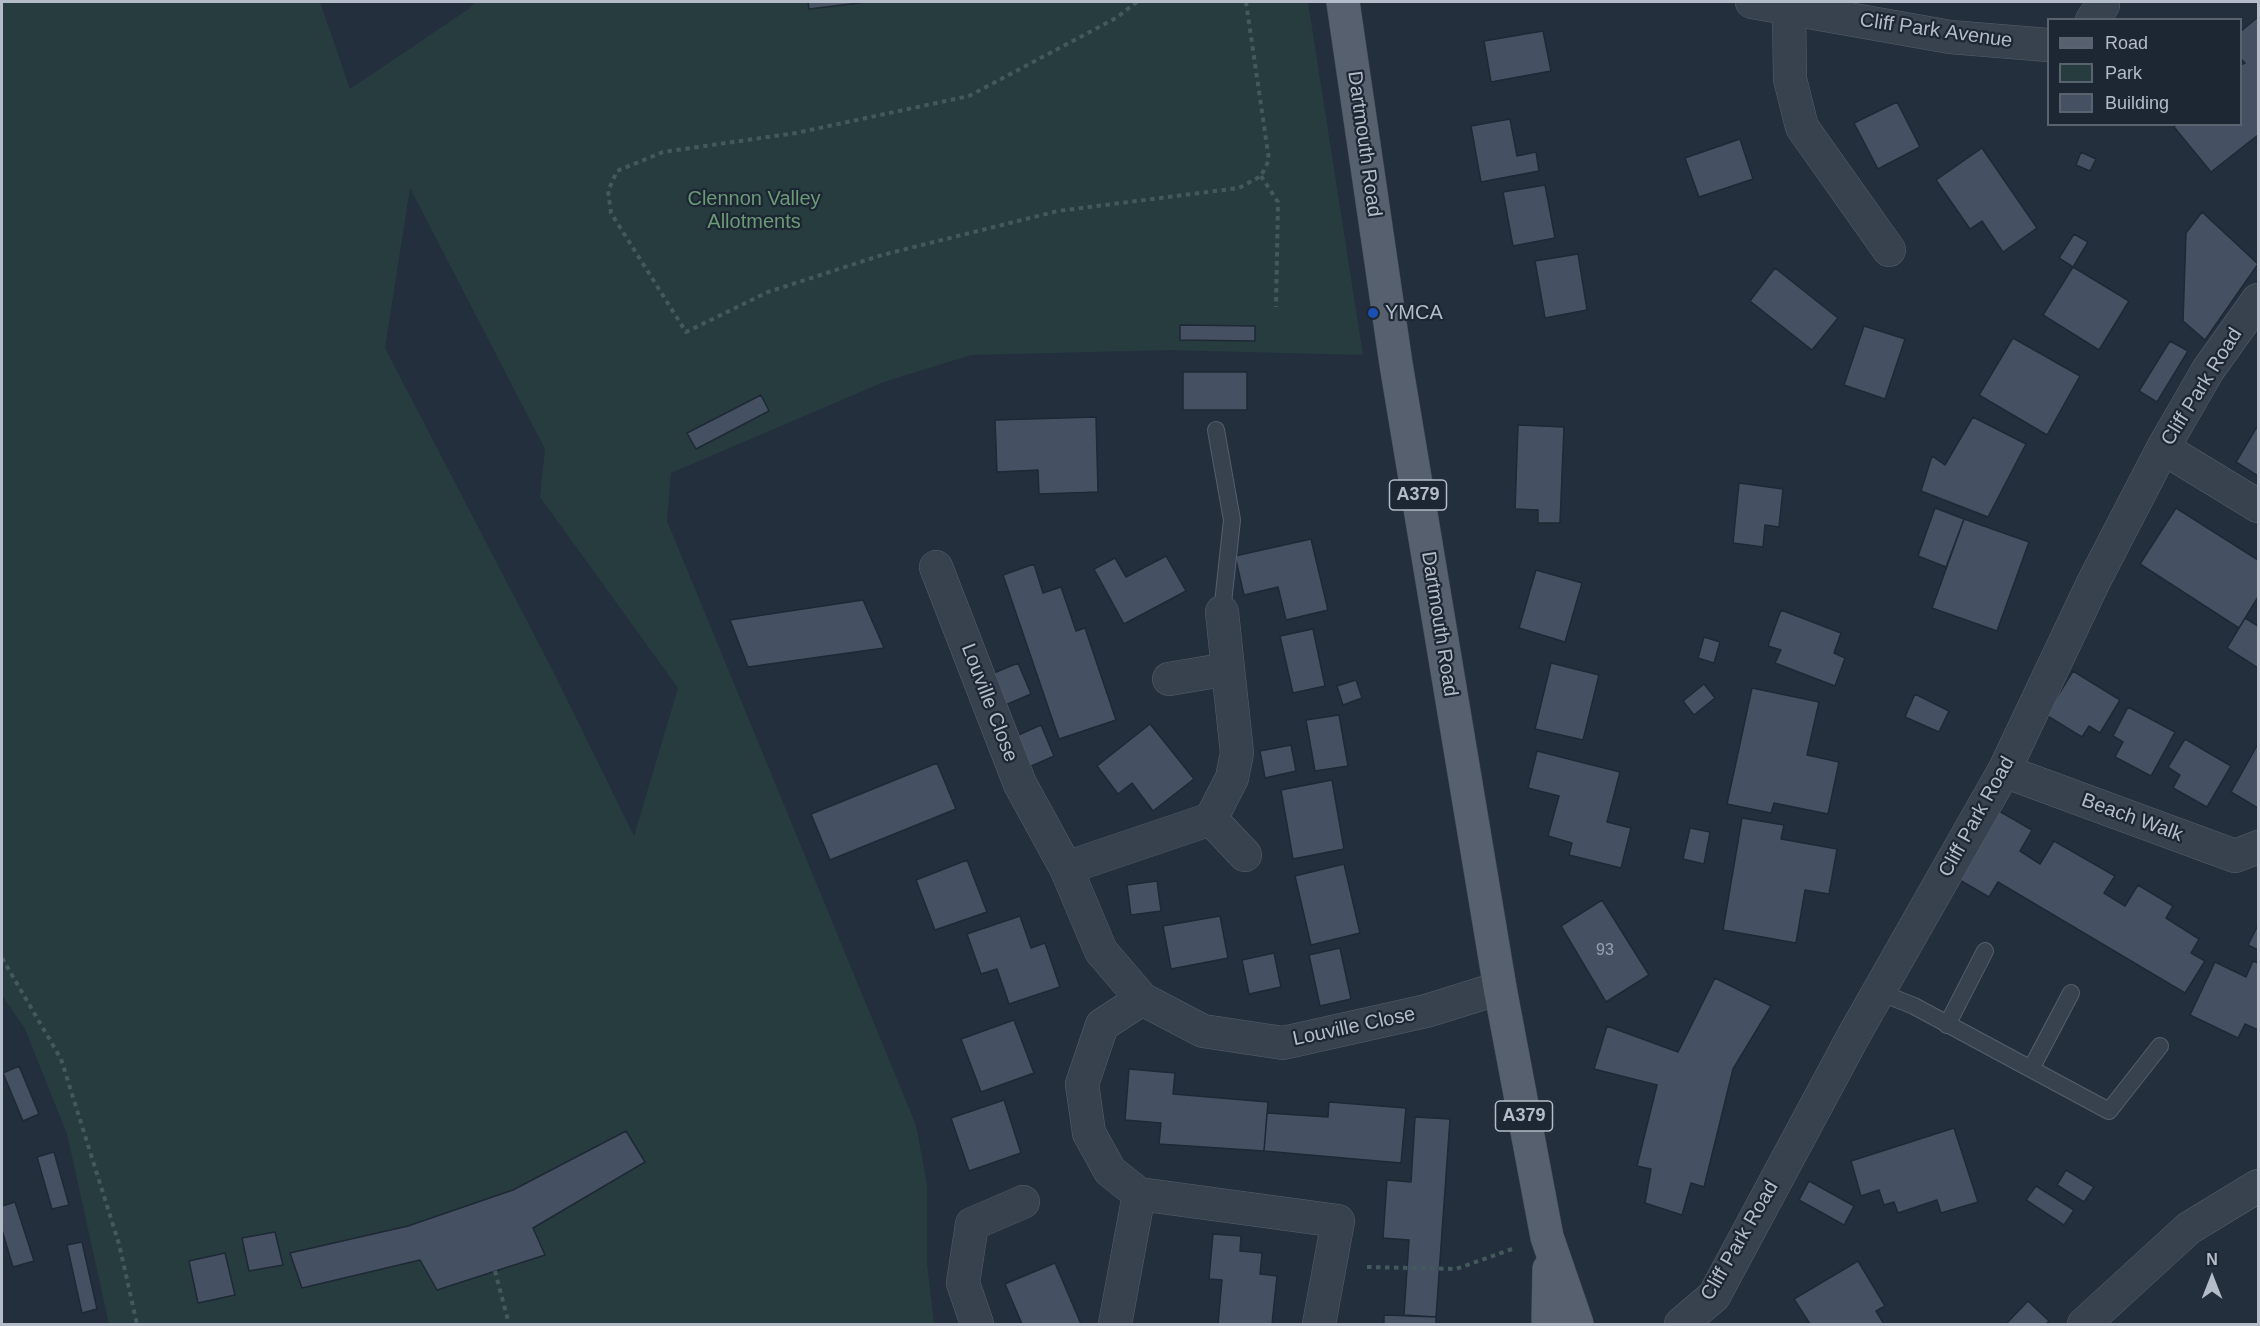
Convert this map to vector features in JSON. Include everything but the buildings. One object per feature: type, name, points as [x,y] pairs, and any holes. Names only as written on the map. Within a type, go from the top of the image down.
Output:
[{"type":"main road","name":"Dartmouth Road","points":[[1343,2],[1396,364],[1500,988],[1548,1241],[1577,1324]]},
{"type":"main road","name":"Dartmouth Road","points":[[1548,1241],[1548,1324]]},
{"type":"street","name":"Cliff Park Avenue","points":[[1752,2],[1950,37],[2047,45]]},
{"type":"street","points":[[1789,8],[1790,79],[1802,127],[1889,250]]},
{"type":"street","name":"Cliff Park Road","points":[[1681,1324],[1713,1296],[1879,992],[2004,771],[2093,583],[2163,448],[2208,370],[2259,300]]},
{"type":"street","points":[[2163,448],[2259,506]]},
{"type":"street","name":"Louville Close","points":[[936,567],[1020,784],[1066,868],[1101,951],[1142,999],[1203,1031],[1283,1043],[1426,1011],[1500,988]]},
{"type":"street","points":[[1066,868],[1211,819],[1232,778],[1237,753],[1222,612]]},
{"type":"street","points":[[1169,679],[1228,669]]},
{"type":"street","name":"Beach Walk","points":[[2004,771],[2235,856],[2259,847]]},
{"type":"street","points":[[1211,819],[1245,855]]},
{"type":"street","points":[[1142,999],[1102,1024],[1082,1084],[1089,1133],[1110,1171],[1139,1194],[1338,1221],[1319,1324]]},
{"type":"street","points":[[2084,1324],[2189,1227],[2259,1186]]},
{"type":"street","points":[[1114,1324],[1139,1194]]},
{"type":"street","points":[[977,1324],[963,1283],[972,1224],[1023,1203]]},
{"type":"lane","points":[[1216,430],[1232,520],[1222,612]]},
{"type":"lane","points":[[1947,1024],[1984,951]]},
{"type":"lane","points":[[1879,992],[1947,1024],[2109,1111],[2160,1046]]},
{"type":"lane","points":[[2031,1069],[2071,993]]},
{"type":"path","points":[[1137,2],[1116,18],[969,96],[796,133],[663,152],[617,171],[608,191],[611,213],[686,332],[768,292],[882,255],[1058,211],[1239,188],[1261,176],[1269,160],[1246,2]]},
{"type":"path","points":[[1261,176],[1278,202],[1276,307]]},
{"type":"path","points":[[2,958],[61,1059],[119,1244],[137,1324]]},
{"type":"path","points":[[1329,1266],[1456,1269],[1548,1241]]},
{"type":"path","points":[[495,1271],[509,1324]]},
{"type":"green space","name":"Clennon Valley Allotments","points":[[2,2],[320,2],[350,89],[470,8],[475,2],[1308,2],[1363,355],[1169,350],[971,355],[884,382],[671,473],[667,521],[916,1125],[927,1185],[927,1263],[934,1324],[109,1324],[67,1134],[25,1029],[2,995]],"holes":[[[410,188],[545,449],[540,497],[678,688],[634,836],[554,673],[385,348]]]},
{"type":"place","name":"YMCA","points":[[1373,313]]}]
